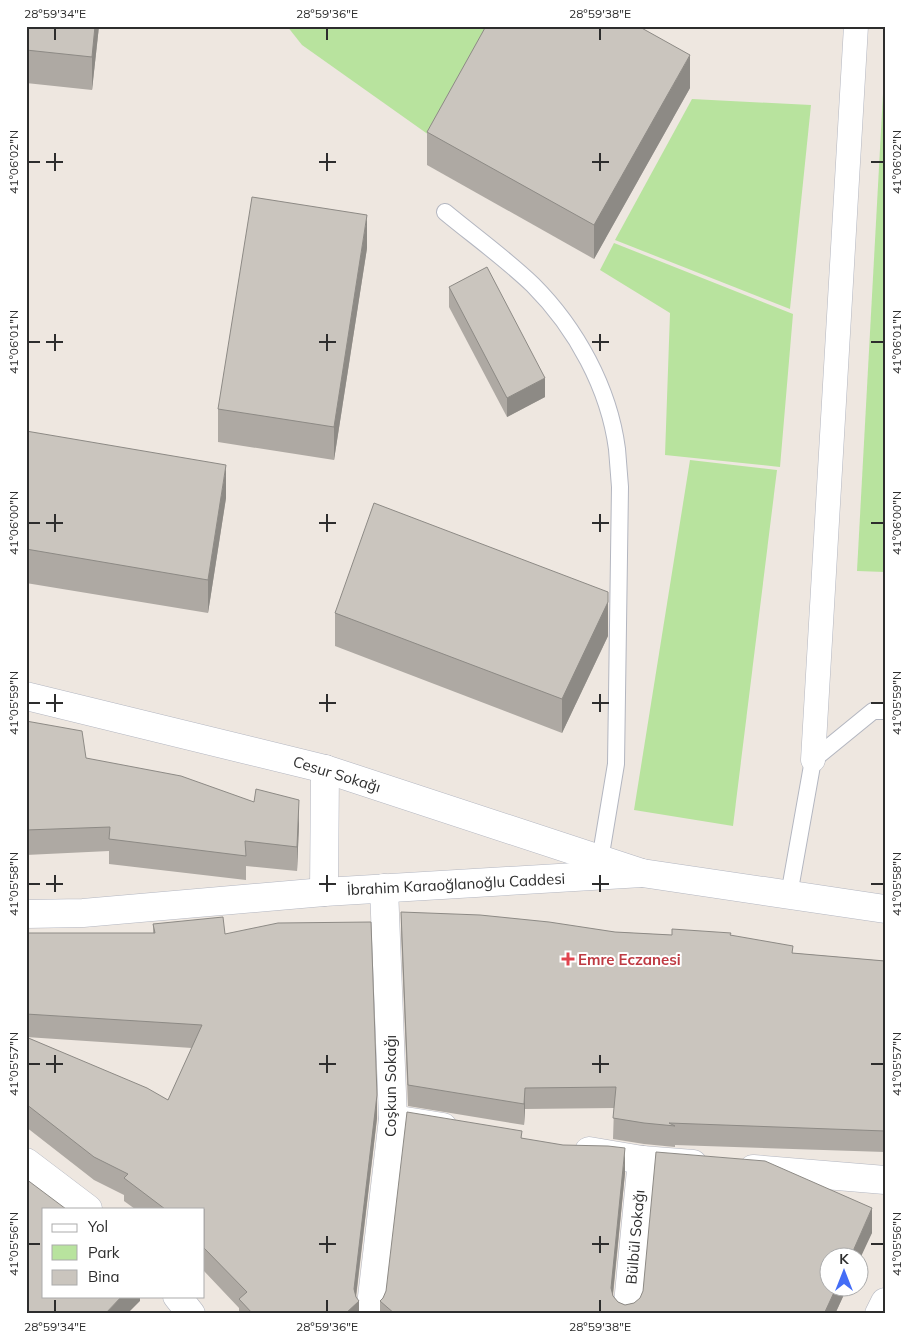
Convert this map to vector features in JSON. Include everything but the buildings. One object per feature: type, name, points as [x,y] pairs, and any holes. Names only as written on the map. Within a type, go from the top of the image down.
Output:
[{"type":"street","points":[[812,760],[856,26]]},
{"type":"street","name":"Cesur Sokağı","points":[[26,696],[325,769],[642,874]]},
{"type":"street","points":[[324,892],[325,769]]},
{"type":"street","name":"İbrahim Karaoğlanoğlu Caddesi","points":[[26,914],[83,913],[384,888],[642,874],[885,909]]},
{"type":"street","name":"Coşkun Sokağı","points":[[370,1314],[393,1119],[384,888]]},
{"type":"street","points":[[393,1119],[470,1132]]},
{"type":"street","points":[[566,1147],[642,1160],[885,1180]]},
{"type":"street","name":"Bülbül Sokağı","points":[[628,1314],[642,1160]]},
{"type":"street","points":[[26,1162],[87,1208]]},
{"type":"street","points":[[178,1298],[190,1314]]},
{"type":"street","points":[[879,1314],[885,1302]]},
{"type":"lane","points":[[445,212],[533,285],[556,311],[577,340],[594,371],[608,408],[617,448],[620,487],[616,764],[600,860]]},
{"type":"lane","points":[[789,895],[812,760],[873,711],[885,711]]},
{"type":"green space","points":[[287,26],[492,26],[429,135],[302,45]]},
{"type":"green space","points":[[885,57],[885,572],[857,571]]},
{"type":"green space","points":[[692,99],[811,105],[790,309],[615,240]]},
{"type":"green space","points":[[614,243],[793,314],[780,467],[665,455],[670,313],[600,270]]},
{"type":"green space","points":[[690,460],[777,470],[733,826],[634,810]]},
{"type":"place","name":"Emre Eczanesi","points":[[568,959]]}]
